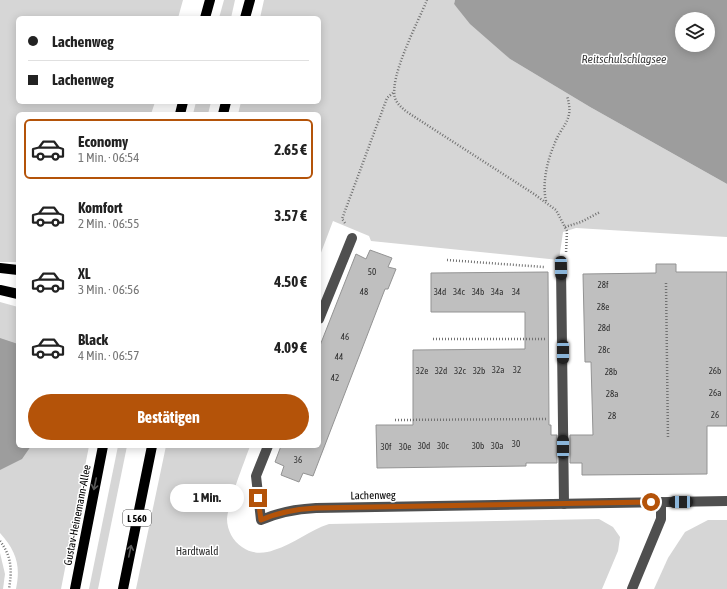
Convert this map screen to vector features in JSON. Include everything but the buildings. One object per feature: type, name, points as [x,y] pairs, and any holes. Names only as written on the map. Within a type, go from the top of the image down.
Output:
[{"type":"main road","points":[[206,16],[210,0]]},
{"type":"main road","points":[[246,16],[250,0]]},
{"type":"main road","points":[[0,268],[16,270]]},
{"type":"main road","points":[[0,290],[16,294]]},
{"type":"main road","name":"Gustav-Heinemann-Allee","points":[[75,589],[103,448]]},
{"type":"main road","name":"L 560","points":[[122,589],[152,448]]},
{"type":"street","points":[[321,314],[352,238]]},
{"type":"street","points":[[561,268],[564,504]]},
{"type":"street","name":"Lachenweg","points":[[267,448],[256,476],[261,520],[273,514],[301,508],[727,501]]},
{"type":"street","points":[[632,589],[661,519],[661,502]]},
{"type":"path","points":[[427,0],[395,78],[395,99],[407,112],[546,201],[556,210],[565,227],[566,258],[561,268],[448,260]]},
{"type":"path","points":[[352,238],[352,231],[342,219],[387,98],[394,91]]},
{"type":"path","points":[[546,201],[544,192],[547,170],[554,144],[566,124],[571,108],[567,96]]},
{"type":"path","points":[[565,227],[581,222],[600,212]]},
{"type":"path","points":[[666,283],[668,439]]},
{"type":"path","points":[[433,339],[562,339]]},
{"type":"path","points":[[395,420],[563,419]]},
{"type":"path","points":[[0,541],[7,550],[11,562],[9,589]]},
{"type":"green space","points":[[0,0],[183,0],[179,16],[16,16],[16,104],[154,104],[152,112],[16,112],[16,262],[0,262]]},
{"type":"green space","points":[[224,0],[235,0],[231,16],[220,16]]},
{"type":"green space","points":[[264,0],[455,0],[454,4],[510,59],[590,107],[727,184],[727,237],[576,228],[563,232],[559,260],[371,241],[369,236],[333,221],[321,253],[321,112],[238,112],[240,104],[321,104],[321,16],[260,16]]},
{"type":"green space","points":[[196,104],[210,104],[208,112],[194,112]]},
{"type":"green space","points":[[0,302],[16,306],[16,448],[89,448],[61,589],[16,589],[18,573],[16,559],[10,546],[0,533]]},
{"type":"green space","points":[[118,448],[127,448],[98,589],[89,589]]},
{"type":"green space","name":"Hardtwald","points":[[166,448],[249,448],[233,493],[227,523],[229,531],[239,545],[249,551],[258,553],[281,547],[329,524],[599,519],[613,527],[620,537],[618,551],[602,589],[136,589]]},
{"type":"green space","points":[[708,520],[727,520],[727,589],[654,589],[668,558],[685,532]]},
{"type":"green space","points":[[0,553],[5,574],[3,589],[0,589]]},
{"type":"water","name":"Reitschulschlagsee","points":[[455,0],[727,0],[727,184],[590,107],[510,59],[470,24],[454,4]]},
{"type":"water","points":[[0,338],[16,343],[16,448],[30,448],[22,459],[0,470]]},
{"type":"route","points":[[258,498],[261,520],[273,514],[301,508],[651,502]]}]
